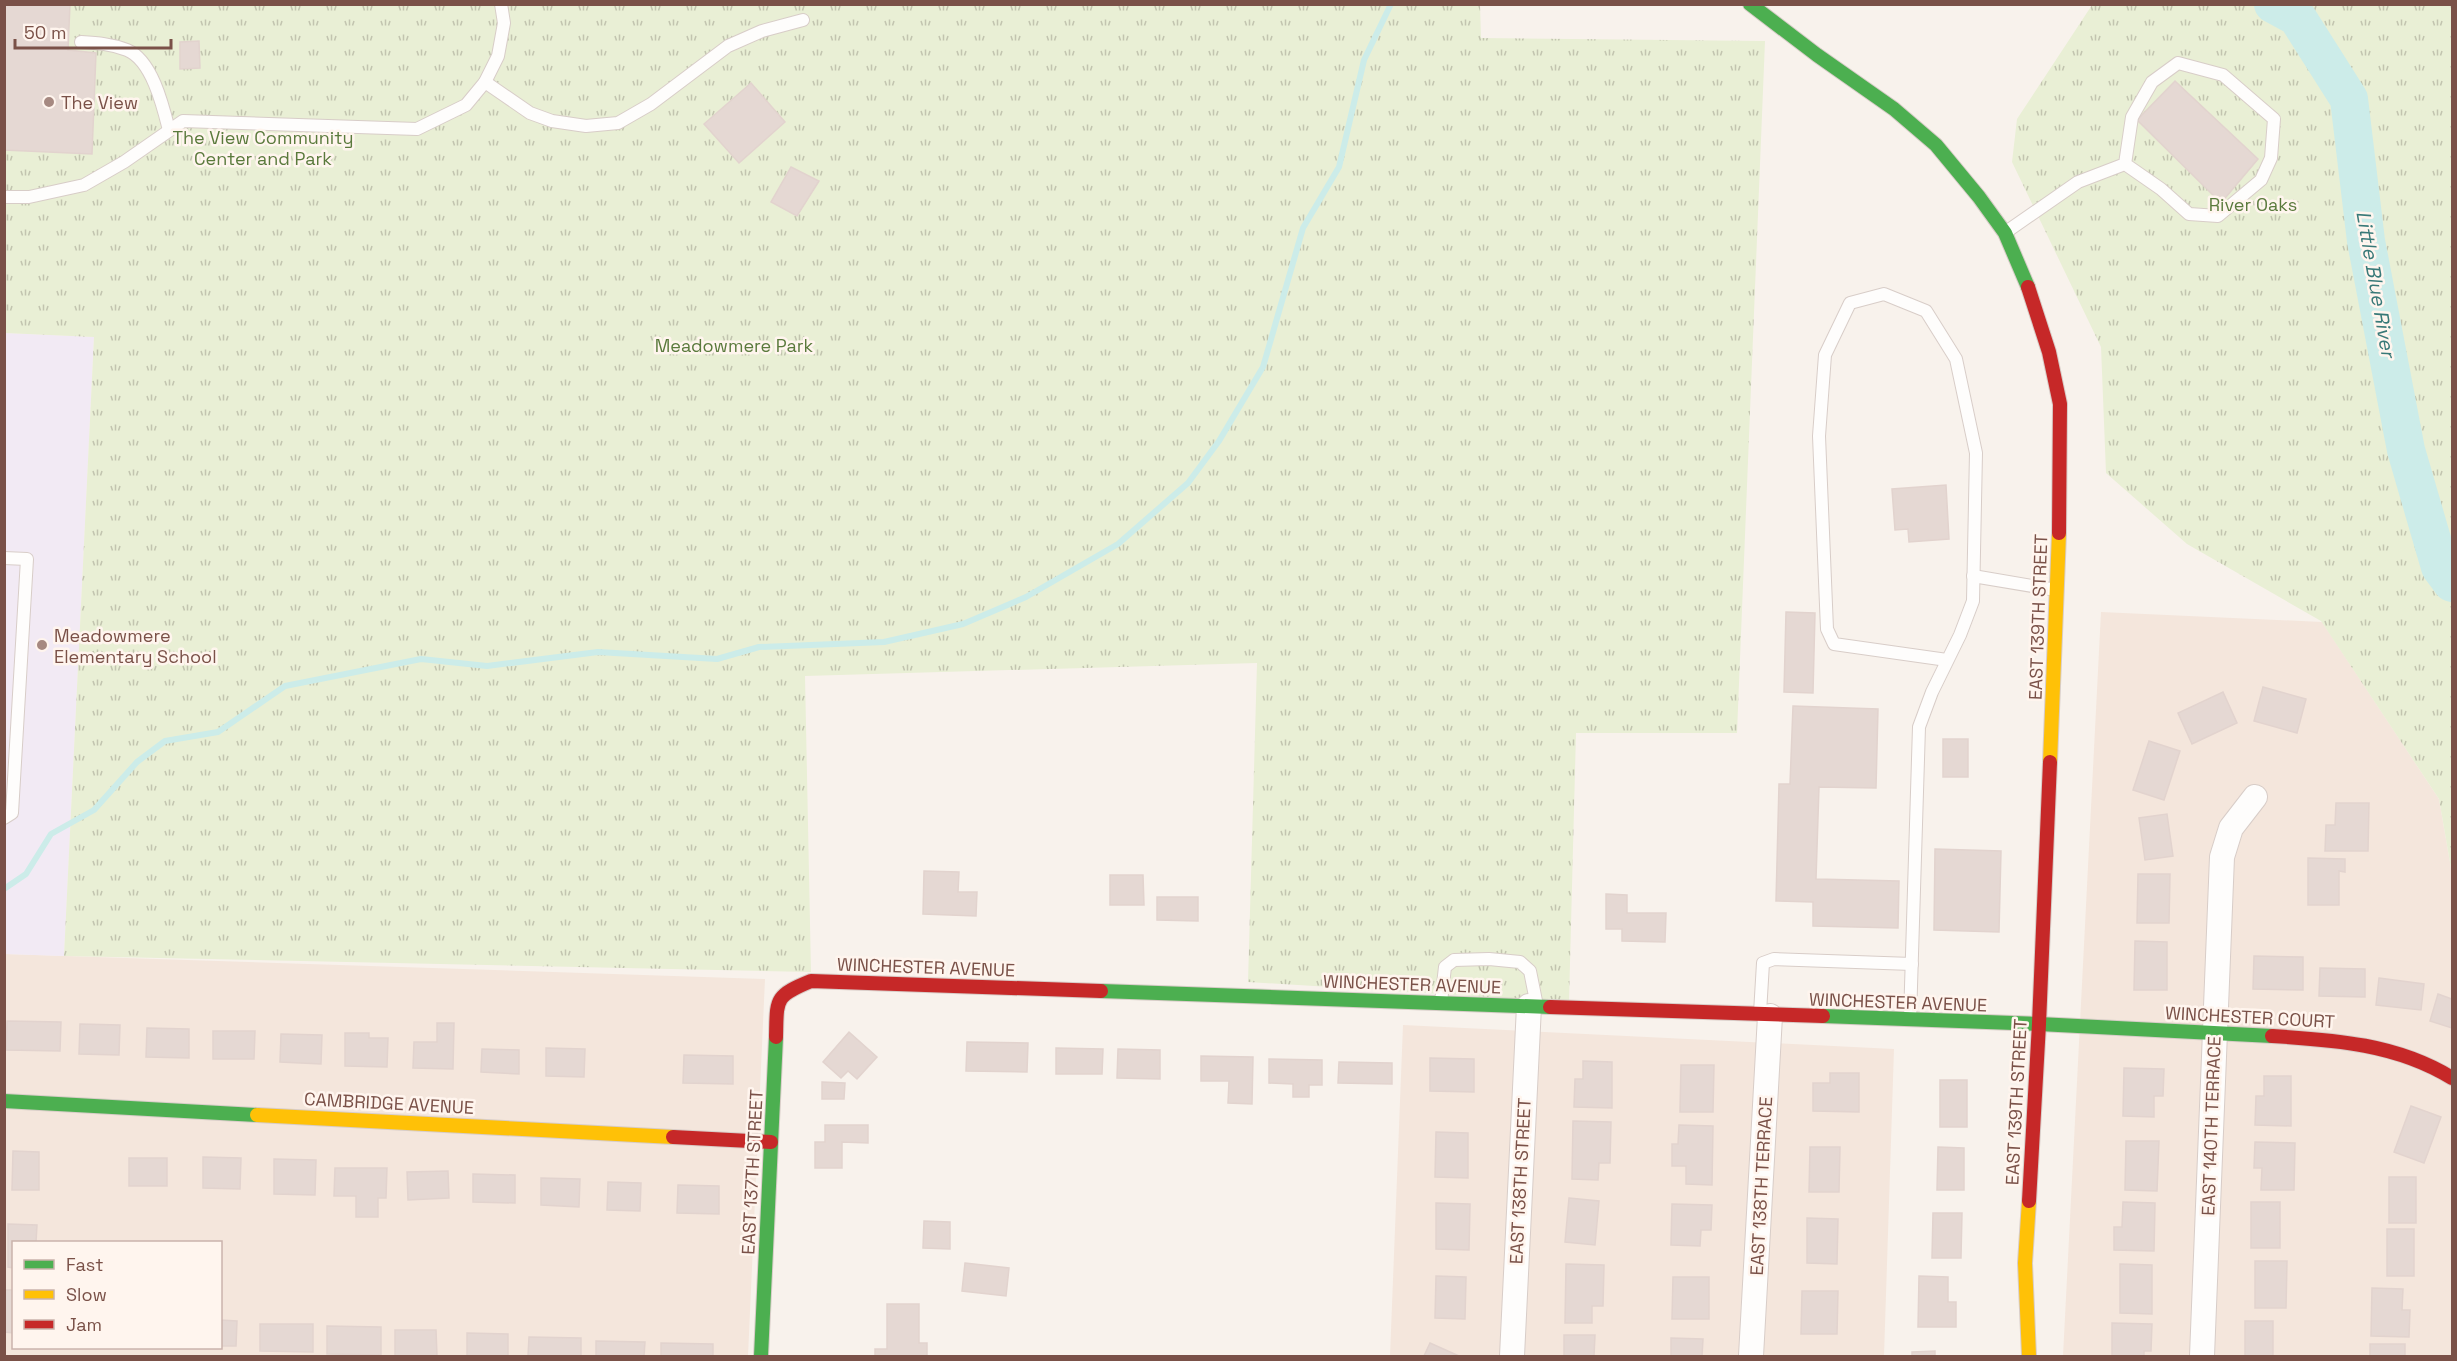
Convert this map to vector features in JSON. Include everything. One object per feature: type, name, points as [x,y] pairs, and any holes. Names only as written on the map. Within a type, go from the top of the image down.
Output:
[{"type":"street","name":"EAST 139TH STREET","points":[[1750,4],[1894,109],[1936,145],[1979,197],[2005,233],[2033,298],[2049,352],[2060,404],[2062,456],[2057,591],[2025,1263],[2029,1356]]},
{"type":"street","name":"EAST 140TH TERRACE","points":[[2202,1356],[2222,857],[2231,828],[2255,797]]},
{"type":"street","name":"WINCHESTER AVENUE","points":[[786,991],[811,981],[2038,1024]]},
{"type":"street","name":"EAST 137TH STREET","points":[[762,1356],[777,1006],[786,991]]},
{"type":"street","name":"EAST 138TH STREET","points":[[1512,1356],[1533,1007]]},
{"type":"street","name":"EAST 138TH TERRACE","points":[[1751,1356],[1765,1016]]},
{"type":"street","name":"WINCHESTER COURT","points":[[2038,1024],[2339,1040],[2393,1051],[2433,1066],[2452,1078]]},
{"type":"street","name":"CAMBRIDGE AVENUE","points":[[4,1101],[771,1142]]},
{"type":"lane","points":[[4,197],[29,197],[84,185],[124,162],[183,121],[417,129],[466,105],[486,82],[498,56],[504,23],[501,4]]},
{"type":"lane","points":[[486,82],[530,113],[552,121],[586,126],[618,123],[651,104],[728,46],[762,31],[803,20]]},
{"type":"lane","points":[[81,42],[112,45],[130,51],[144,64],[162,102],[169,130]]},
{"type":"lane","points":[[2178,63],[2223,75],[2274,119],[2271,158],[2261,180],[2218,216],[2189,214],[2161,189],[2124,164],[2132,117],[2152,82],[2178,63]]},
{"type":"lane","points":[[2005,233],[2078,182],[2124,164]]},
{"type":"lane","points":[[1910,1020],[1919,727],[1932,692],[1947,660],[1973,601],[1976,453],[1956,359],[1926,311],[1884,294],[1850,303],[1825,356],[1819,436],[1827,629],[1834,644],[1947,660]]},
{"type":"lane","points":[[4,558],[27,559],[12,813],[4,818]]},
{"type":"lane","points":[[1974,576],[2057,591]]},
{"type":"lane","points":[[1441,1003],[1445,967],[1454,960],[1489,959],[1520,962],[1530,972],[1533,1007]]},
{"type":"lane","points":[[1765,1016],[1763,963],[1768,961],[1774,959],[1912,964]]},
{"type":"shaded area","name":"Meadowmere Elementary School","points":[[5,333],[94,337],[64,956],[5,954]]},
{"type":"shaded area","points":[[2101,612],[2322,622],[2439,799],[2452,874],[2452,1356],[2063,1356]]},
{"type":"shaded area","points":[[5,954],[765,979],[748,1356],[5,1356]]},
{"type":"shaded area","points":[[1403,1025],[1894,1049],[1884,1356],[1390,1356]]},
{"type":"green space","name":"Meadowmere Park","points":[[1480,4],[1481,38],[1765,41],[1737,733],[1576,733],[1569,1002],[1248,982],[1257,663],[805,676],[811,972],[64,956],[94,337],[5,333],[5,5]]},
{"type":"green space","name":"River Oaks","points":[[2092,5],[2452,5],[2452,874],[2439,799],[2321,621],[2187,544],[2106,473],[2101,347],[2012,162],[2017,119]]},
{"type":"building","name":"The View","points":[[4,4],[70,4],[68,50],[96,53],[92,154],[4,150]]},
{"type":"building","points":[[199,41],[200,68],[180,69],[180,42]]},
{"type":"building","points":[[2175,81],[2258,159],[2221,203],[2137,120]]},
{"type":"building","points":[[751,83],[785,122],[739,163],[704,124]]},
{"type":"building","points":[[791,167],[819,181],[797,216],[771,202]]},
{"type":"building","points":[[1946,485],[1949,539],[1909,542],[1908,529],[1895,530],[1892,489]]},
{"type":"building","points":[[1786,612],[1815,613],[1813,693],[1784,692]]},
{"type":"building","points":[[2263,687],[2306,699],[2297,733],[2254,721]]},
{"type":"building","points":[[2223,692],[2237,723],[2192,744],[2178,713]]},
{"type":"building","points":[[1793,706],[1878,709],[1876,788],[1819,787],[1816,879],[1899,881],[1898,928],[1813,926],[1813,902],[1776,901],[1779,784],[1790,784]]},
{"type":"building","points":[[1943,739],[1968,739],[1968,777],[1943,777]]},
{"type":"building","points":[[2149,741],[2180,751],[2164,800],[2133,790]]},
{"type":"building","points":[[2336,803],[2369,803],[2368,851],[2325,851],[2326,825],[2335,825]]},
{"type":"building","points":[[2167,814],[2173,856],[2145,860],[2139,818]]},
{"type":"building","points":[[1935,849],[2001,851],[1999,932],[1934,930]]},
{"type":"building","points":[[2308,858],[2345,859],[2345,872],[2339,871],[2339,905],[2308,905]]},
{"type":"building","points":[[924,871],[959,872],[958,892],[977,892],[976,916],[923,914]]},
{"type":"building","points":[[2138,874],[2170,874],[2169,923],[2137,923]]},
{"type":"building","points":[[1110,875],[1143,875],[1144,905],[1110,905]]},
{"type":"building","points":[[1606,894],[1627,895],[1627,913],[1666,913],[1665,942],[1622,941],[1622,929],[1606,929]]},
{"type":"building","points":[[1157,897],[1198,897],[1198,921],[1157,920]]},
{"type":"building","points":[[2135,941],[2167,942],[2167,990],[2134,990]]},
{"type":"building","points":[[2254,956],[2303,957],[2303,990],[2253,989]]},
{"type":"building","points":[[2320,968],[2365,969],[2365,997],[2319,996]]},
{"type":"building","points":[[2379,978],[2424,984],[2421,1010],[2376,1005]]},
{"type":"building","points":[[2438,994],[2452,999],[2452,1028],[2430,1021]]},
{"type":"building","points":[[7,1021],[61,1022],[60,1051],[6,1050]]},
{"type":"building","points":[[437,1023],[454,1023],[453,1069],[413,1068],[414,1042],[437,1042]]},
{"type":"building","points":[[80,1024],[120,1025],[119,1055],[79,1054]]},
{"type":"building","points":[[147,1028],[189,1029],[189,1058],[146,1057]]},
{"type":"building","points":[[213,1031],[255,1031],[254,1059],[213,1059]]},
{"type":"building","points":[[849,1032],[877,1057],[857,1079],[848,1071],[841,1078],[823,1062]]},
{"type":"building","points":[[345,1033],[369,1033],[369,1038],[388,1038],[387,1067],[345,1066]]},
{"type":"building","points":[[281,1034],[322,1035],[321,1064],[280,1062]]},
{"type":"building","points":[[967,1042],[1028,1043],[1027,1072],[966,1071]]},
{"type":"building","points":[[546,1048],[585,1049],[584,1077],[546,1076]]},
{"type":"building","points":[[1056,1048],[1103,1049],[1102,1074],[1056,1074]]},
{"type":"building","points":[[482,1049],[519,1050],[519,1074],[481,1072]]},
{"type":"building","points":[[1118,1049],[1160,1050],[1160,1079],[1117,1078]]},
{"type":"building","points":[[684,1055],[733,1056],[733,1084],[683,1083]]},
{"type":"building","points":[[1201,1056],[1253,1057],[1252,1104],[1228,1103],[1229,1081],[1201,1081]]},
{"type":"building","points":[[1430,1058],[1474,1059],[1474,1092],[1430,1091]]},
{"type":"building","points":[[1269,1059],[1322,1060],[1322,1085],[1309,1085],[1309,1097],[1293,1097],[1293,1084],[1269,1083]]},
{"type":"building","points":[[1583,1061],[1612,1062],[1612,1108],[1574,1107],[1575,1079],[1583,1079]]},
{"type":"building","points":[[1339,1062],[1392,1063],[1392,1084],[1338,1083]]},
{"type":"building","points":[[1681,1065],[1714,1065],[1713,1112],[1680,1112]]},
{"type":"building","points":[[2124,1068],[2164,1069],[2163,1096],[2154,1096],[2154,1117],[2123,1116]]},
{"type":"building","points":[[1830,1073],[1859,1073],[1859,1112],[1813,1111],[1813,1083],[1830,1083]]},
{"type":"building","points":[[2264,1076],[2291,1076],[2291,1126],[2255,1125],[2256,1096],[2264,1096]]},
{"type":"building","points":[[1940,1080],[1967,1080],[1967,1127],[1940,1127]]},
{"type":"building","points":[[822,1082],[845,1083],[844,1099],[822,1099]]},
{"type":"building","points":[[2411,1106],[2441,1117],[2424,1163],[2394,1152]]},
{"type":"building","points":[[1573,1121],[1611,1122],[1610,1163],[1599,1163],[1598,1180],[1572,1179]]},
{"type":"building","points":[[825,1125],[868,1125],[868,1143],[842,1142],[842,1168],[815,1168],[815,1142],[825,1142]]},
{"type":"building","points":[[1679,1125],[1713,1126],[1712,1185],[1686,1184],[1686,1166],[1672,1166],[1672,1144],[1678,1144]]},
{"type":"building","points":[[1436,1132],[1468,1133],[1468,1178],[1435,1177]]},
{"type":"building","points":[[2126,1141],[2159,1141],[2157,1191],[2125,1190]]},
{"type":"building","points":[[2255,1142],[2295,1143],[2294,1190],[2261,1190],[2262,1168],[2254,1168]]},
{"type":"building","points":[[1810,1147],[1840,1147],[1839,1192],[1809,1192]]},
{"type":"building","points":[[1938,1147],[1964,1148],[1964,1190],[1937,1190]]},
{"type":"building","points":[[13,1151],[39,1152],[39,1190],[12,1190]]},
{"type":"building","points":[[203,1157],[241,1158],[240,1189],[203,1188]]},
{"type":"building","points":[[129,1158],[167,1158],[167,1186],[129,1186]]},
{"type":"building","points":[[274,1159],[316,1160],[315,1195],[274,1194]]},
{"type":"building","points":[[335,1168],[387,1168],[386,1198],[378,1198],[378,1217],[356,1217],[356,1196],[334,1196]]},
{"type":"building","points":[[448,1171],[449,1198],[408,1200],[407,1172]]},
{"type":"building","points":[[473,1174],[515,1175],[515,1203],[473,1202]]},
{"type":"building","points":[[2389,1177],[2416,1177],[2416,1223],[2389,1223]]},
{"type":"building","points":[[541,1178],[580,1179],[579,1207],[541,1205]]},
{"type":"building","points":[[608,1182],[641,1183],[640,1211],[607,1210]]},
{"type":"building","points":[[678,1185],[719,1186],[719,1214],[677,1213]]},
{"type":"building","points":[[1569,1198],[1599,1201],[1595,1245],[1565,1242]]},
{"type":"building","points":[[2123,1202],[2155,1203],[2154,1251],[2114,1250],[2114,1227],[2122,1227]]},
{"type":"building","points":[[2251,1202],[2280,1202],[2280,1248],[2251,1248]]},
{"type":"building","points":[[1436,1203],[1470,1204],[1469,1250],[1436,1249]]},
{"type":"building","points":[[1672,1204],[1712,1205],[1711,1230],[1701,1230],[1700,1246],[1671,1245]]},
{"type":"building","points":[[1933,1213],[1962,1213],[1961,1258],[1932,1258]]},
{"type":"building","points":[[1807,1218],[1838,1219],[1837,1264],[1807,1263]]},
{"type":"building","points":[[924,1221],[950,1222],[950,1249],[923,1248]]},
{"type":"building","points":[[8,1224],[37,1225],[36,1241],[12,1241],[12,1268],[8,1267]]},
{"type":"building","points":[[2387,1229],[2414,1229],[2414,1276],[2387,1276]]},
{"type":"building","points":[[2255,1261],[2287,1261],[2286,1308],[2255,1308]]},
{"type":"building","points":[[965,1263],[1009,1268],[1006,1296],[962,1291]]},
{"type":"building","points":[[1566,1264],[1604,1265],[1603,1306],[1592,1306],[1592,1323],[1565,1323]]},
{"type":"building","points":[[2120,1264],[2152,1265],[2152,1314],[2120,1313]]},
{"type":"building","points":[[1436,1276],[1466,1277],[1465,1319],[1435,1318]]},
{"type":"building","points":[[1919,1276],[1948,1277],[1948,1302],[1956,1302],[1956,1327],[1918,1327]]},
{"type":"building","points":[[1673,1277],[1709,1277],[1709,1319],[1672,1319]]},
{"type":"building","points":[[2372,1288],[2403,1289],[2402,1310],[2410,1310],[2409,1337],[2371,1336]]},
{"type":"building","points":[[5,1290],[12,1290],[12,1333],[4,1332]]},
{"type":"building","points":[[1802,1291],[1838,1291],[1837,1334],[1801,1334]]},
{"type":"building","points":[[887,1304],[919,1304],[919,1343],[927,1343],[927,1356],[875,1356],[875,1349],[887,1349]]},
{"type":"building","points":[[222,1320],[237,1321],[236,1346],[222,1346]]},
{"type":"building","points":[[2245,1321],[2273,1321],[2273,1356],[2245,1356]]},
{"type":"building","points":[[2112,1323],[2152,1324],[2151,1351],[2144,1351],[2144,1356],[2112,1356]]},
{"type":"building","points":[[260,1324],[313,1324],[313,1352],[260,1351]]},
{"type":"building","points":[[327,1326],[381,1327],[381,1355],[327,1354]]},
{"type":"building","points":[[395,1330],[436,1330],[437,1356],[395,1356]]},
{"type":"building","points":[[467,1333],[508,1334],[508,1356],[467,1356]]},
{"type":"building","points":[[1564,1335],[1595,1335],[1594,1356],[1564,1356]]},
{"type":"building","points":[[529,1337],[581,1338],[581,1356],[528,1356]]},
{"type":"building","points":[[1671,1338],[1703,1339],[1702,1356],[1671,1356]]},
{"type":"building","points":[[596,1341],[645,1342],[644,1356],[596,1356]]},
{"type":"building","points":[[661,1343],[713,1344],[713,1356],[661,1356]]},
{"type":"building","points":[[1430,1343],[1459,1356],[1424,1356]]},
{"type":"building","points":[[2370,1344],[2405,1344],[2405,1356],[2370,1356]]},
{"type":"building","points":[[1935,1351],[1935,1356],[1912,1356],[1912,1352]]},
{"type":"waterway","points":[[4,889],[26,874],[51,834],[94,810],[137,762],[165,741],[218,732],[285,686],[421,659],[487,666],[598,652],[717,659],[759,647],[884,642],[963,624],[1026,597],[1118,544],[1188,483],[1219,441],[1263,367],[1303,228],[1339,167],[1364,60],[1391,4]]},
{"type":"waterway","name":"Little Blue River","points":[[2273,4],[2297,17],[2349,99],[2366,241],[2406,450],[2440,567],[2452,583]]},
{"type":"traffic: fast","points":[[1750,4],[1894,109],[1936,145],[2005,233],[2028,287]]},
{"type":"traffic: fast","points":[[1101,991],[1550,1007]]},
{"type":"traffic: fast","points":[[1823,1016],[2272,1036]]},
{"type":"traffic: fast","points":[[761,1356],[776,1037]]},
{"type":"traffic: fast","points":[[4,1101],[257,1115]]},
{"type":"traffic: slow","points":[[2050,762],[2059,533]]},
{"type":"traffic: slow","points":[[257,1115],[673,1137]]},
{"type":"traffic: slow","points":[[2029,1201],[2025,1263],[2029,1356]]},
{"type":"traffic: jam","points":[[2028,287],[2049,352],[2060,404],[2059,533]]},
{"type":"traffic: jam","points":[[2029,1201],[2050,762]]},
{"type":"traffic: jam","points":[[776,1037],[780,1000],[790,991],[811,981],[1101,991]]},
{"type":"traffic: jam","points":[[1550,1007],[1823,1016]]},
{"type":"traffic: jam","points":[[2272,1036],[2319,1039],[2387,1051],[2410,1058],[2452,1078]]},
{"type":"traffic: jam","points":[[673,1137],[771,1142]]},
{"type":"place","name":"The View","points":[[49,102]]},
{"type":"place","name":"Meadowmere Elementary School","points":[[42,645]]},
{"type":"park label","name":"The View Community Center and Park","points":[[263,147]]}]
